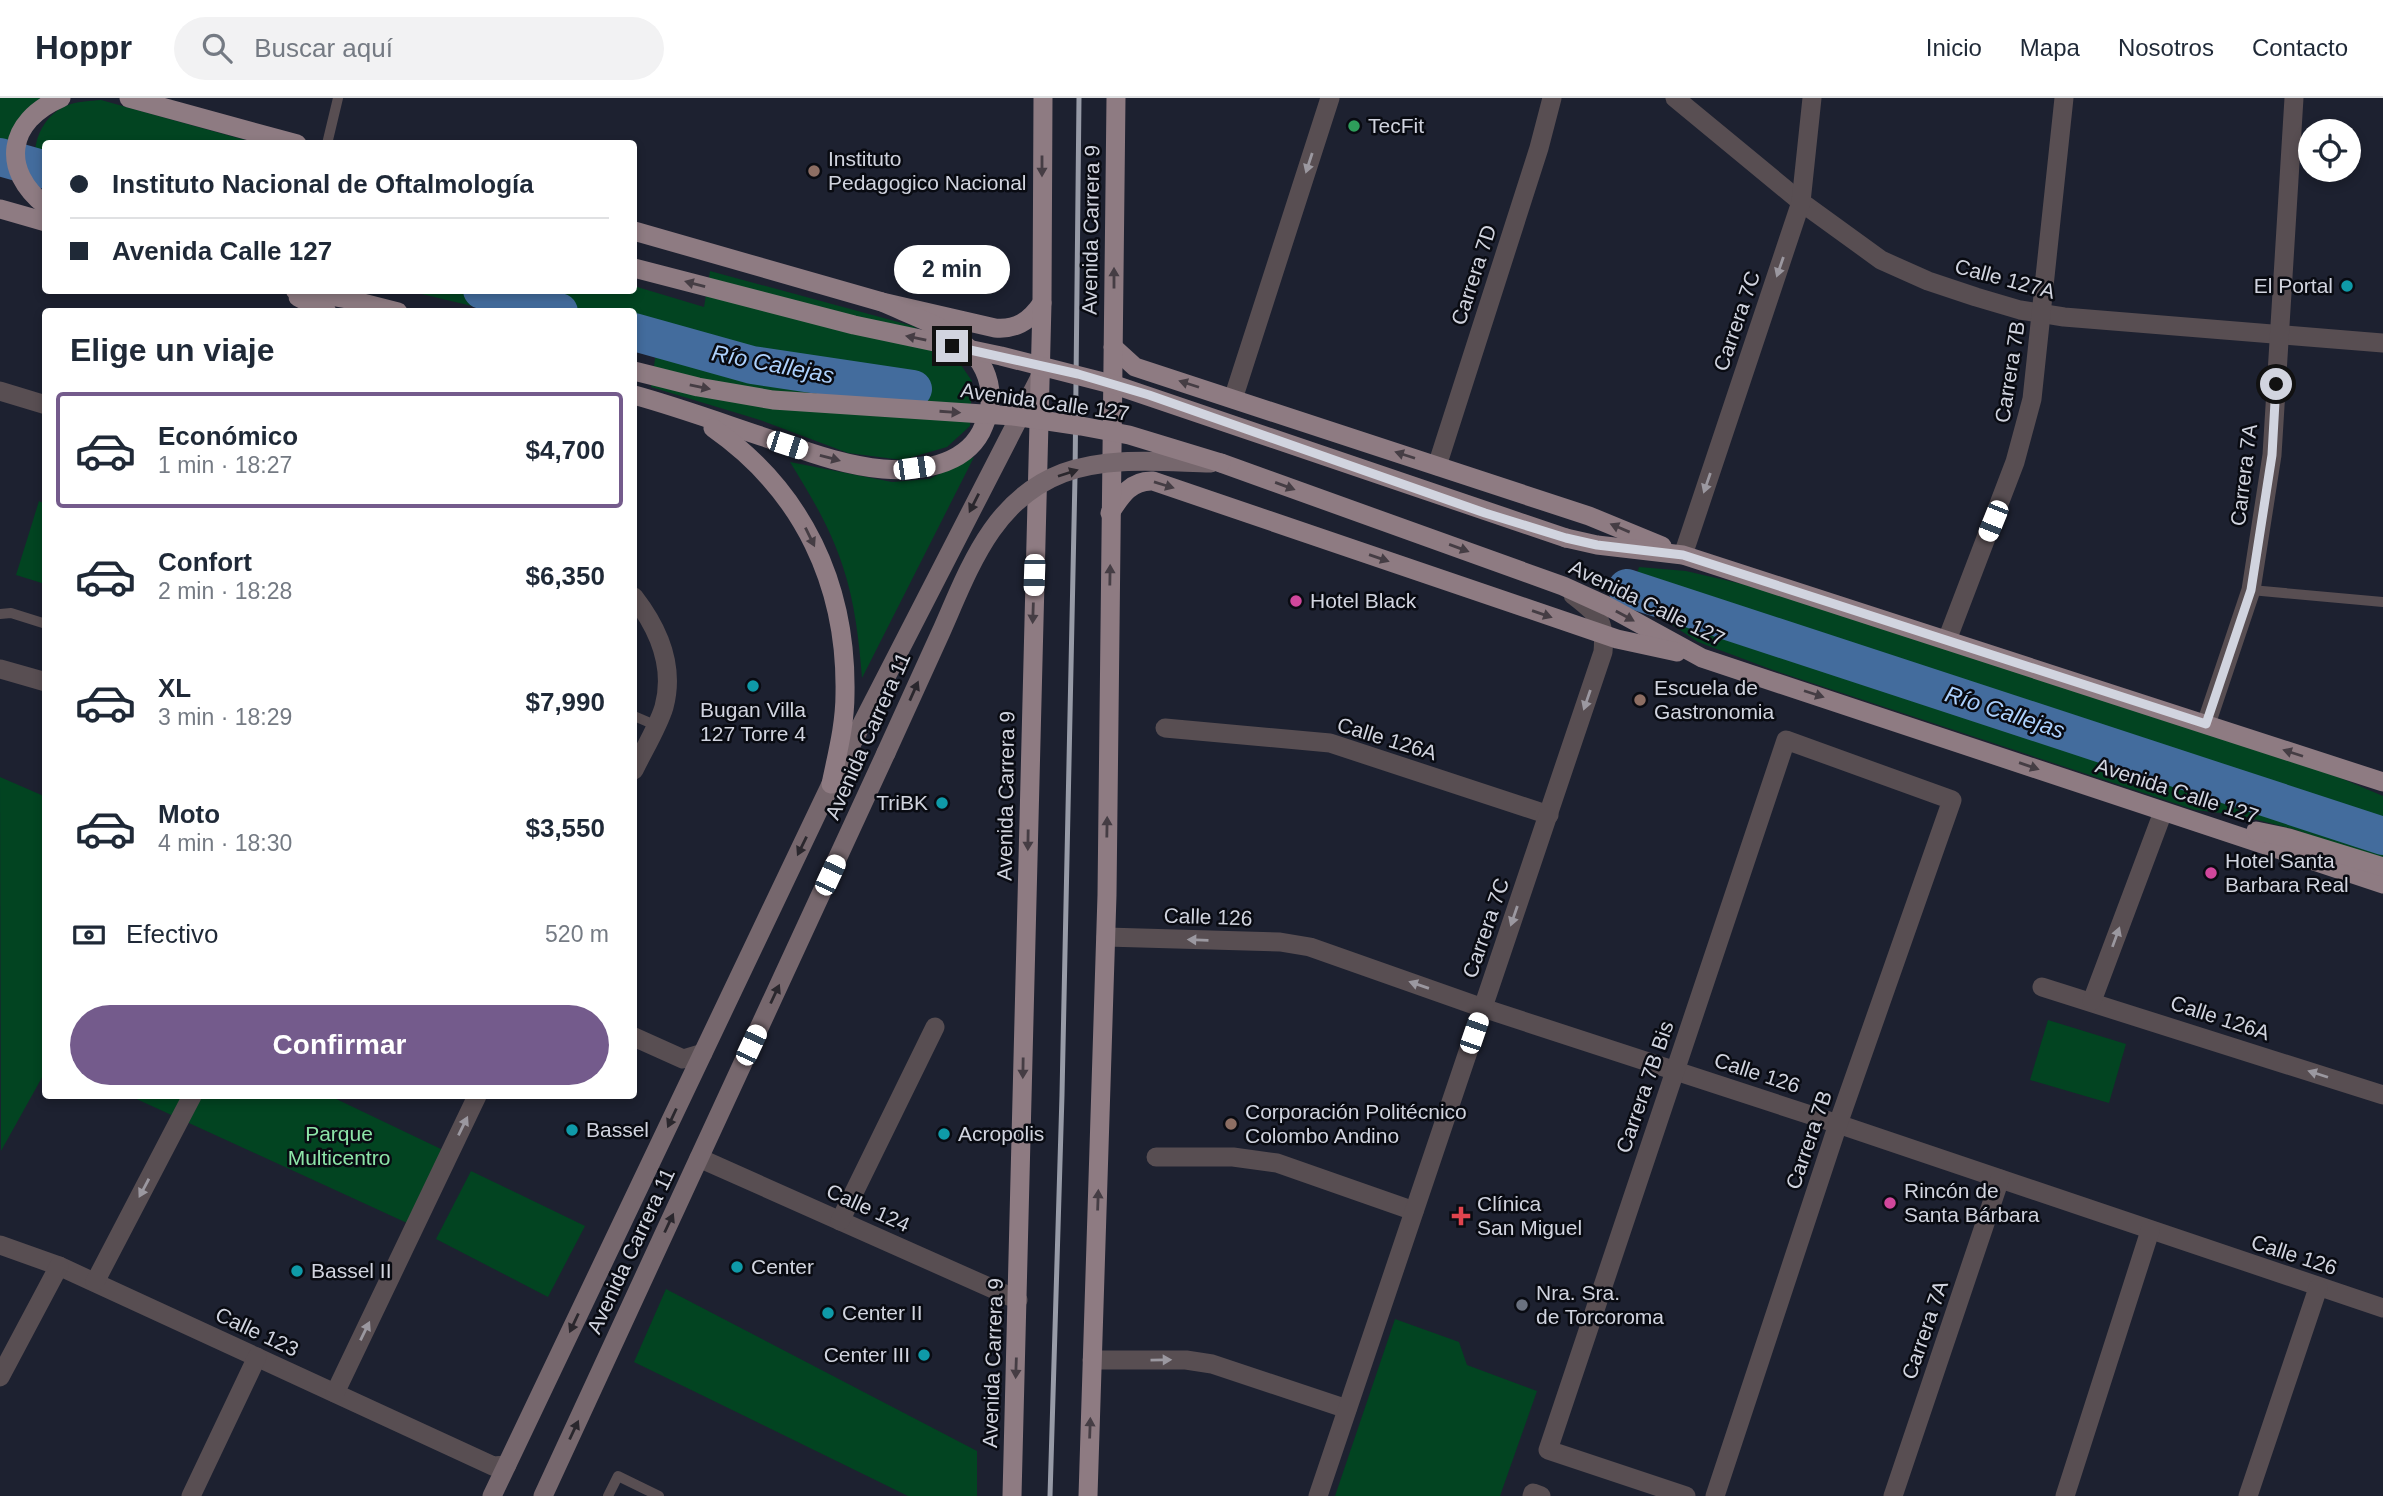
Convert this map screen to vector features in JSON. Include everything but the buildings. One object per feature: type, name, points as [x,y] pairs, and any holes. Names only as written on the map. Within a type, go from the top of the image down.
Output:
[{"type":"main road","points":[[42,203],[26,189],[14,157],[15,141],[20,128],[29,117],[42,106],[61,98]]},
{"type":"main road","points":[[129,98],[282,140]]},
{"type":"main road","name":"Avenida Carrera 9","points":[[1012,1496],[1042,303],[1043,98]]},
{"type":"main road","name":"Avenida Carrera 9","points":[[1088,1496],[1106,937],[1116,98]]},
{"type":"main road","points":[[0,209],[42,221]]},
{"type":"main road","points":[[637,232],[882,302],[1002,328],[1014,327],[1026,321],[1042,303]]},
{"type":"main road","name":"Avenida Calle 127","points":[[637,269],[854,324],[1001,356],[1115,385],[1566,538],[1597,545],[1683,555],[2383,783]]},
{"type":"main road","points":[[291,294],[319,308]]},
{"type":"main road","points":[[318,294],[382,308]]},
{"type":"main road","points":[[637,397],[855,465],[884,469],[914,468],[951,460],[977,439],[987,419],[991,398],[985,370],[962,341],[882,302]]},
{"type":"main road","points":[[1113,347],[1135,367],[1589,516],[1683,555]]},
{"type":"main road","name":"Avenida Calle 127","points":[[637,372],[698,387],[773,400],[1013,416],[1129,435],[1221,463],[1563,586],[1597,601],[1702,658],[2383,884]]},
{"type":"main road","name":"Avenida Carrera 11","points":[[498,1477],[831,785],[1040,377]]},
{"type":"main road","points":[[695,415],[756,461],[785,494],[807,531],[825,570],[838,612],[844,654],[845,697],[831,785]]},
{"type":"main road","name":"Avenida Carrera 11","points":[[547,1495],[979,546],[1004,513],[1020,499],[1063,473],[1089,466],[1133,462],[1221,463]]},
{"type":"main road","points":[[1110,513],[1132,486],[1153,481],[1605,635],[1702,658]]},
{"type":"main road","points":[[2209,826],[2289,838],[2383,867]]},
{"type":"street","points":[[1233,399],[1330,98]]},
{"type":"street","name":"Carrera 7D","points":[[1437,466],[1539,148],[1552,98]]},
{"type":"street","name":"Calle 127A","points":[[1675,98],[1801,202],[1881,260],[1928,281],[2041,314],[2383,344]]},
{"type":"street","name":"Carrera 7C","points":[[1683,555],[1801,202],[1812,98]]},
{"type":"street","name":"Carrera 7B","points":[[1947,640],[2025,430],[2038,362],[2064,98]]},
{"type":"street","name":"Carrera 7A","points":[[2206,724],[2251,590],[2272,455],[2294,98]]},
{"type":"street","points":[[287,294],[303,308]]},
{"type":"street","points":[[0,391],[42,404]]},
{"type":"street","points":[[1563,586],[1597,614],[1605,635]]},
{"type":"street","points":[[637,601],[651,619],[663,647],[667,677],[664,708],[637,764]]},
{"type":"street","name":"Carrera 7C","points":[[1318,1496],[1604,652],[1605,635]]},
{"type":"street","points":[[0,669],[42,681]]},
{"type":"street","name":"Calle 126A","points":[[1165,728],[1330,743],[1549,815]]},
{"type":"street","name":"Carrera 7B Bis","points":[[1686,1496],[1548,1450],[1786,740],[1952,800]]},
{"type":"street","name":"Carrera 7B","points":[[1715,1496],[1838,1124],[1952,800]]},
{"type":"street","points":[[2092,1001],[2163,811]]},
{"type":"street","name":"Calle 126","points":[[1106,937],[1280,943],[1310,947],[1483,1008],[1838,1124],[2383,1308]]},
{"type":"street","name":"Calle 126A","points":[[2042,987],[2383,1095]]},
{"type":"street","points":[[840,1221],[935,1027]]},
{"type":"street","points":[[637,1038],[683,1059],[703,1054]]},
{"type":"street","points":[[683,1059],[690,1080]]},
{"type":"street","points":[[95,1282],[190,1099]]},
{"type":"street","points":[[335,1393],[476,1099]]},
{"type":"street","points":[[1156,1157],[1233,1157],[1277,1163],[1414,1211]]},
{"type":"street","name":"Calle 124","points":[[699,1158],[1018,1300]]},
{"type":"street","name":"Carrera 7A","points":[[1894,1496],[2000,1179]]},
{"type":"street","points":[[2065,1496],[2150,1231]]},
{"type":"street","name":"Calle 123","points":[[0,1245],[60,1266],[335,1393],[498,1477]]},
{"type":"street","points":[[0,1377],[60,1266]]},
{"type":"street","points":[[2248,1496],[2318,1288]]},
{"type":"street","points":[[191,1496],[257,1357]]},
{"type":"street","points":[[1092,1360],[1186,1360],[1212,1364],[1347,1409]]},
{"type":"lane","points":[[328,140],[338,98]]},
{"type":"lane","points":[[2251,590],[2383,602]]},
{"type":"lane","points":[[0,614],[11,614],[42,623]]},
{"type":"lane","points":[[637,717],[655,726]]},
{"type":"lane","points":[[608,1496],[618,1476],[659,1496]]},
{"type":"green space","points":[[0,98],[41,98],[18,120],[5,149],[0,148]]},
{"type":"green space","points":[[101,100],[244,140],[42,140],[42,178],[35,150],[42,128],[58,110],[80,102]]},
{"type":"green space","points":[[710,271],[913,326],[952,352],[972,381],[970,426],[947,447],[902,460],[848,453],[760,420],[651,387],[656,352],[637,347],[637,308],[480,308],[422,294],[637,294],[637,287],[704,307]]},
{"type":"green space","points":[[974,457],[862,678],[858,636],[843,567],[813,500],[790,462],[892,482],[929,479]]},
{"type":"green space","points":[[39,501],[42,502],[42,583],[16,575]]},
{"type":"green space","points":[[1639,567],[1686,571],[1768,590],[2331,774],[2383,796],[2383,860],[2293,829],[2238,815],[2195,810],[1773,670],[1698,642],[1630,597]]},
{"type":"green space","points":[[0,777],[42,795],[42,1077],[1,1151]]},
{"type":"green space","points":[[2048,1020],[2126,1044],[2109,1103],[2030,1080]]},
{"type":"green space","name":"Parque Multicentro","points":[[137,1099],[336,1099],[443,1150],[407,1223]]},
{"type":"green space","points":[[471,1171],[585,1226],[548,1297],[436,1239]]},
{"type":"green space","points":[[666,1289],[977,1451],[977,1496],[908,1496],[634,1362]]},
{"type":"green space","points":[[1395,1319],[1459,1342],[1467,1365],[1537,1391],[1500,1496],[1335,1496]]},
{"type":"waterway","name":"Río Callejas","points":[[0,157],[42,169]]},
{"type":"waterway","name":"Río Callejas","points":[[496,294],[545,308]]},
{"type":"waterway","name":"Río Callejas","points":[[637,333],[752,365],[913,389]]},
{"type":"waterway","name":"Río Callejas","points":[[1627,588],[2383,836]]},
{"type":"railway","points":[[1050,1496],[1062,1095],[1075,477],[1079,98]]},
{"type":"place","name":"TecFit","points":[[1354,126]]},
{"type":"place","name":"Instituto Pedagogico Nacional","points":[[814,171]]},
{"type":"place","name":"El Portal","points":[[2347,286]]},
{"type":"place","name":"Hotel Black","points":[[1296,601]]},
{"type":"place","name":"Bugan Villa 127 Torre 4","points":[[753,686]]},
{"type":"place","name":"Escuela de Gastronomia","points":[[1640,700]]},
{"type":"place","name":"TriBK","points":[[942,803]]},
{"type":"place","name":"Hotel Santa Barbara Real","points":[[2211,873]]},
{"type":"place","name":"Corporación Politécnico Colombo Andino","points":[[1231,1124]]},
{"type":"place","name":"Bassel","points":[[572,1130]]},
{"type":"place","name":"Acropolis","points":[[944,1134]]},
{"type":"place","name":"Rincón de Santa Bárbara","points":[[1890,1203]]},
{"type":"place","name":"Clínica San Miguel","points":[[1461,1216]]},
{"type":"place","name":"Center","points":[[737,1267]]},
{"type":"place","name":"Bassel II","points":[[297,1271]]},
{"type":"place","name":"Nra. Sra. de Torcoroma","points":[[1522,1305]]},
{"type":"place","name":"Center II","points":[[828,1313]]},
{"type":"place","name":"Center III","points":[[924,1355]]},
{"type":"route","points":[[952,346],[1078,374],[1149,395],[1485,513],[1566,538],[1597,545],[1683,555],[2206,724],[2251,590],[2272,455],[2276,384]]}]
